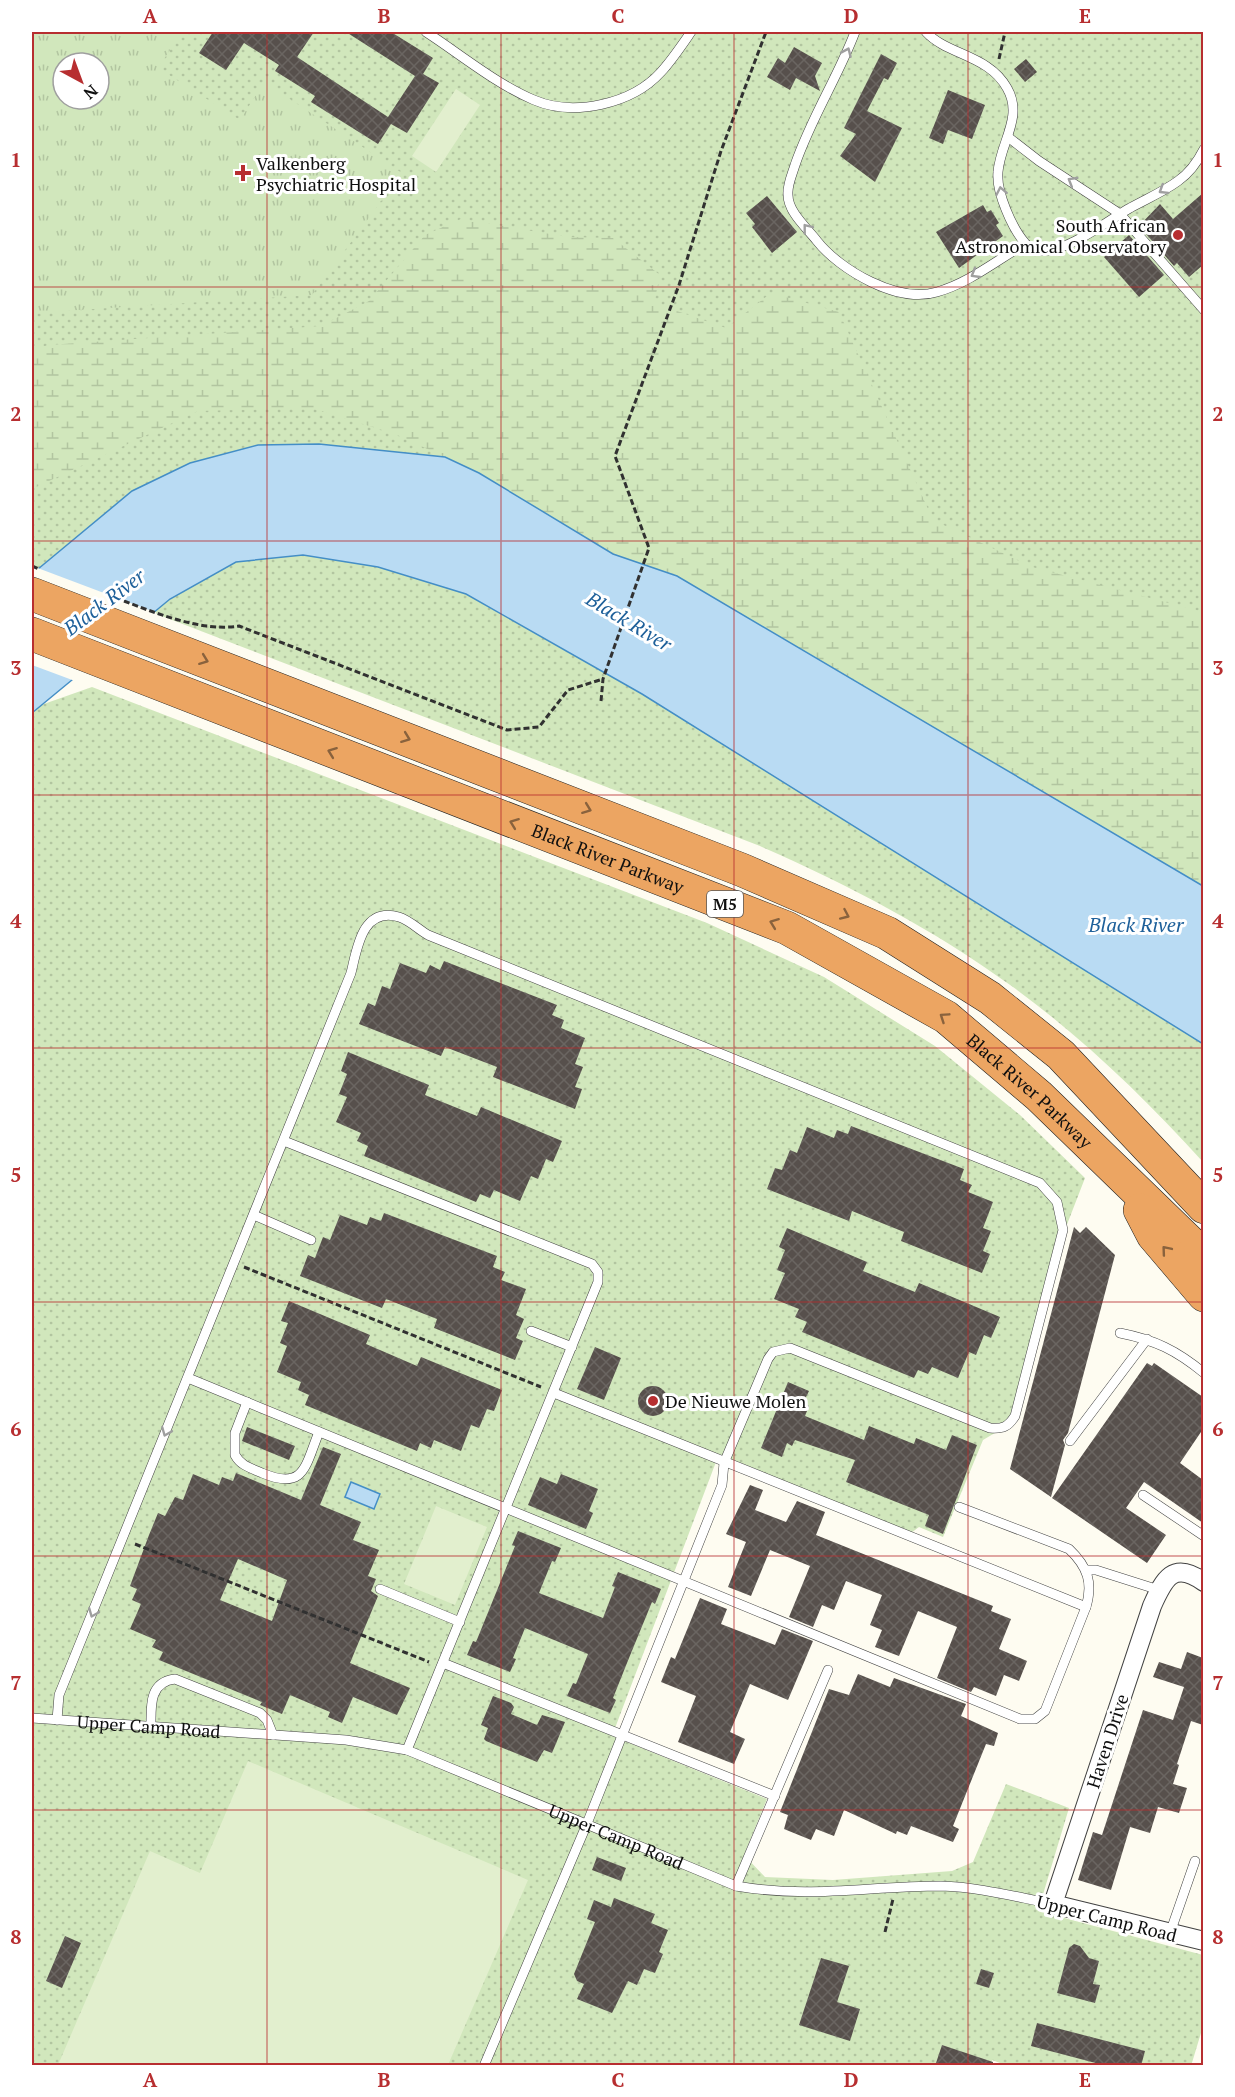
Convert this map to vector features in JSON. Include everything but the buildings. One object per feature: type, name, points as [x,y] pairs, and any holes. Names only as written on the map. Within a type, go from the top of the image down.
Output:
[{"type":"highway","name":"M5","points":[[32,594],[161,629],[742,870],[887,933],[990,998],[1061,1055],[1203,1207]]},
{"type":"highway","name":"Black River Parkway","points":[[32,634],[117,666],[188,697],[787,928],[946,1017],[1039,1096],[1118,1170],[1203,1256]]},
{"type":"highway","points":[[1061,1055],[1105,1079],[1203,1181]]},
{"type":"highway","points":[[1118,1170],[1153,1235],[1203,1295]]},
{"type":"street","points":[[1161,1585],[1173,1573],[1185,1573],[1203,1582]]},
{"type":"street","name":"Haven Drive","points":[[1053,1904],[1161,1585]]},
{"type":"street","name":"Upper Camp Road","points":[[1053,1904],[1203,1941]]},
{"type":"lane","points":[[426,32],[534,100],[574,107],[611,102],[648,82],[660,73],[691,32]]},
{"type":"lane","points":[[855,32],[803,142],[788,186],[787,198],[792,209],[823,248],[847,270],[894,290],[935,293],[958,284],[1025,244]]},
{"type":"lane","points":[[926,32],[997,73],[1008,89],[1014,107],[998,172],[1005,209],[1025,244],[1033,250],[1042,252],[1077,241],[1180,180],[1203,149]]},
{"type":"lane","points":[[1008,137],[1039,161],[1120,214],[1203,310]]},
{"type":"lane","points":[[57,1720],[59,1695],[351,973],[358,938],[369,923],[377,918],[393,916],[404,919],[428,934],[1033,1179],[1053,1195],[1061,1211],[1063,1230],[1018,1405],[1010,1425],[1000,1429],[990,1428],[800,1350],[781,1348],[773,1352],[760,1373],[724,1462],[722,1485],[586,1826],[484,2066]]},
{"type":"lane","points":[[284,1141],[592,1264],[598,1272],[598,1282],[554,1393],[407,1750]]},
{"type":"lane","points":[[254,1215],[311,1240]]},
{"type":"lane","points":[[531,1331],[572,1347]]},
{"type":"lane","points":[[1120,1333],[1147,1339],[1177,1351],[1203,1372]]},
{"type":"lane","points":[[1070,1441],[1147,1339]]},
{"type":"lane","points":[[188,1378],[1020,1719],[1029,1720],[1045,1711],[1086,1607],[1091,1591],[1086,1570],[1081,1560],[1069,1550],[959,1507]]},
{"type":"lane","points":[[554,1393],[1086,1607]]},
{"type":"lane","points":[[247,1402],[235,1433],[235,1455],[243,1465],[282,1481],[289,1480],[300,1473],[319,1432]]},
{"type":"lane","points":[[1143,1495],[1203,1536]]},
{"type":"lane","points":[[1086,1570],[1096,1570],[1161,1585]]},
{"type":"lane","points":[[380,1590],[460,1622]]},
{"type":"lane","points":[[443,1663],[775,1796]]},
{"type":"lane","points":[[736,1886],[828,1670]]},
{"type":"lane","points":[[151,1726],[153,1694],[162,1683],[175,1679],[260,1713],[267,1719],[273,1735]]},
{"type":"lane","name":"Upper Camp Road","points":[[32,1718],[346,1740],[407,1750],[586,1826],[736,1886],[795,1893],[829,1893],[896,1887],[982,1889],[1053,1904]]},
{"type":"lane","points":[[1170,1933],[1195,1861]]},
{"type":"path","points":[[601,701],[603,679],[649,548],[615,456],[679,285],[721,151],[766,32]]},
{"type":"path","points":[[997,73],[1005,32]]},
{"type":"path","points":[[161,629],[199,622],[219,630],[239,626],[507,730],[539,727],[568,690],[603,679]]},
{"type":"path","points":[[234,1263],[554,1393]]},
{"type":"path","points":[[123,1539],[434,1664],[443,1663]]},
{"type":"path","points":[[885,1932],[896,1887]]},
{"type":"green space","points":[[32,32],[1203,32],[1203,1162],[1113,1070],[1013,987],[953,946],[891,910],[826,876],[760,846],[32,566]]},
{"type":"green space","points":[[32,32],[182,32],[158,68],[240,120],[264,82],[402,173],[312,295],[32,313]]},
{"type":"green space","points":[[456,89],[480,105],[436,172],[412,156]]},
{"type":"green space","points":[[461,219],[568,237],[613,238],[660,275],[654,303],[726,328],[771,293],[839,312],[933,520],[1032,567],[1203,612],[1203,886],[677,576],[613,554],[479,473],[395,434],[311,408],[198,411],[32,489],[32,349],[49,345],[321,326],[369,301],[425,235]]},
{"type":"green space","points":[[92,687],[707,923],[824,977],[935,1046],[1020,1115],[1085,1178],[1061,1240],[1010,1424],[983,1440],[943,1537],[919,1527],[911,1533],[719,1454],[612,1736],[767,1799],[744,1855],[765,1877],[833,1880],[952,1871],[973,1862],[1006,1784],[1069,1808],[1038,1911],[1203,1955],[1204,2023],[1191,2066],[1008,2066],[992,2060],[990,2066],[32,2066],[32,713],[41,705]]},
{"type":"green space","points":[[436,1506],[487,1527],[455,1605],[404,1584]]},
{"type":"green space","points":[[248,1761],[528,1880],[448,2065],[58,2065],[150,1851],[200,1873]]},
{"type":"water","name":"Black River","points":[[319,444],[445,457],[479,473],[613,554],[677,576],[1203,886],[1203,1044],[642,694],[466,594],[378,567],[303,555],[236,562],[170,599],[32,713],[32,574],[132,491],[190,463],[258,445]]},
{"type":"water","points":[[351,1482],[380,1494],[374,1509],[345,1497]]},
{"type":"pier","points":[[35,567],[157,613],[75,681],[32,665],[32,570]]},
{"type":"place","name":"Valkenberg Psychiatric Hospital","points":[[243,173]]},
{"type":"place","name":"South African Astronomical Observatory","points":[[1178,235]]},
{"type":"place","name":"De Nieuwe Molen","points":[[653,1401]]}]
